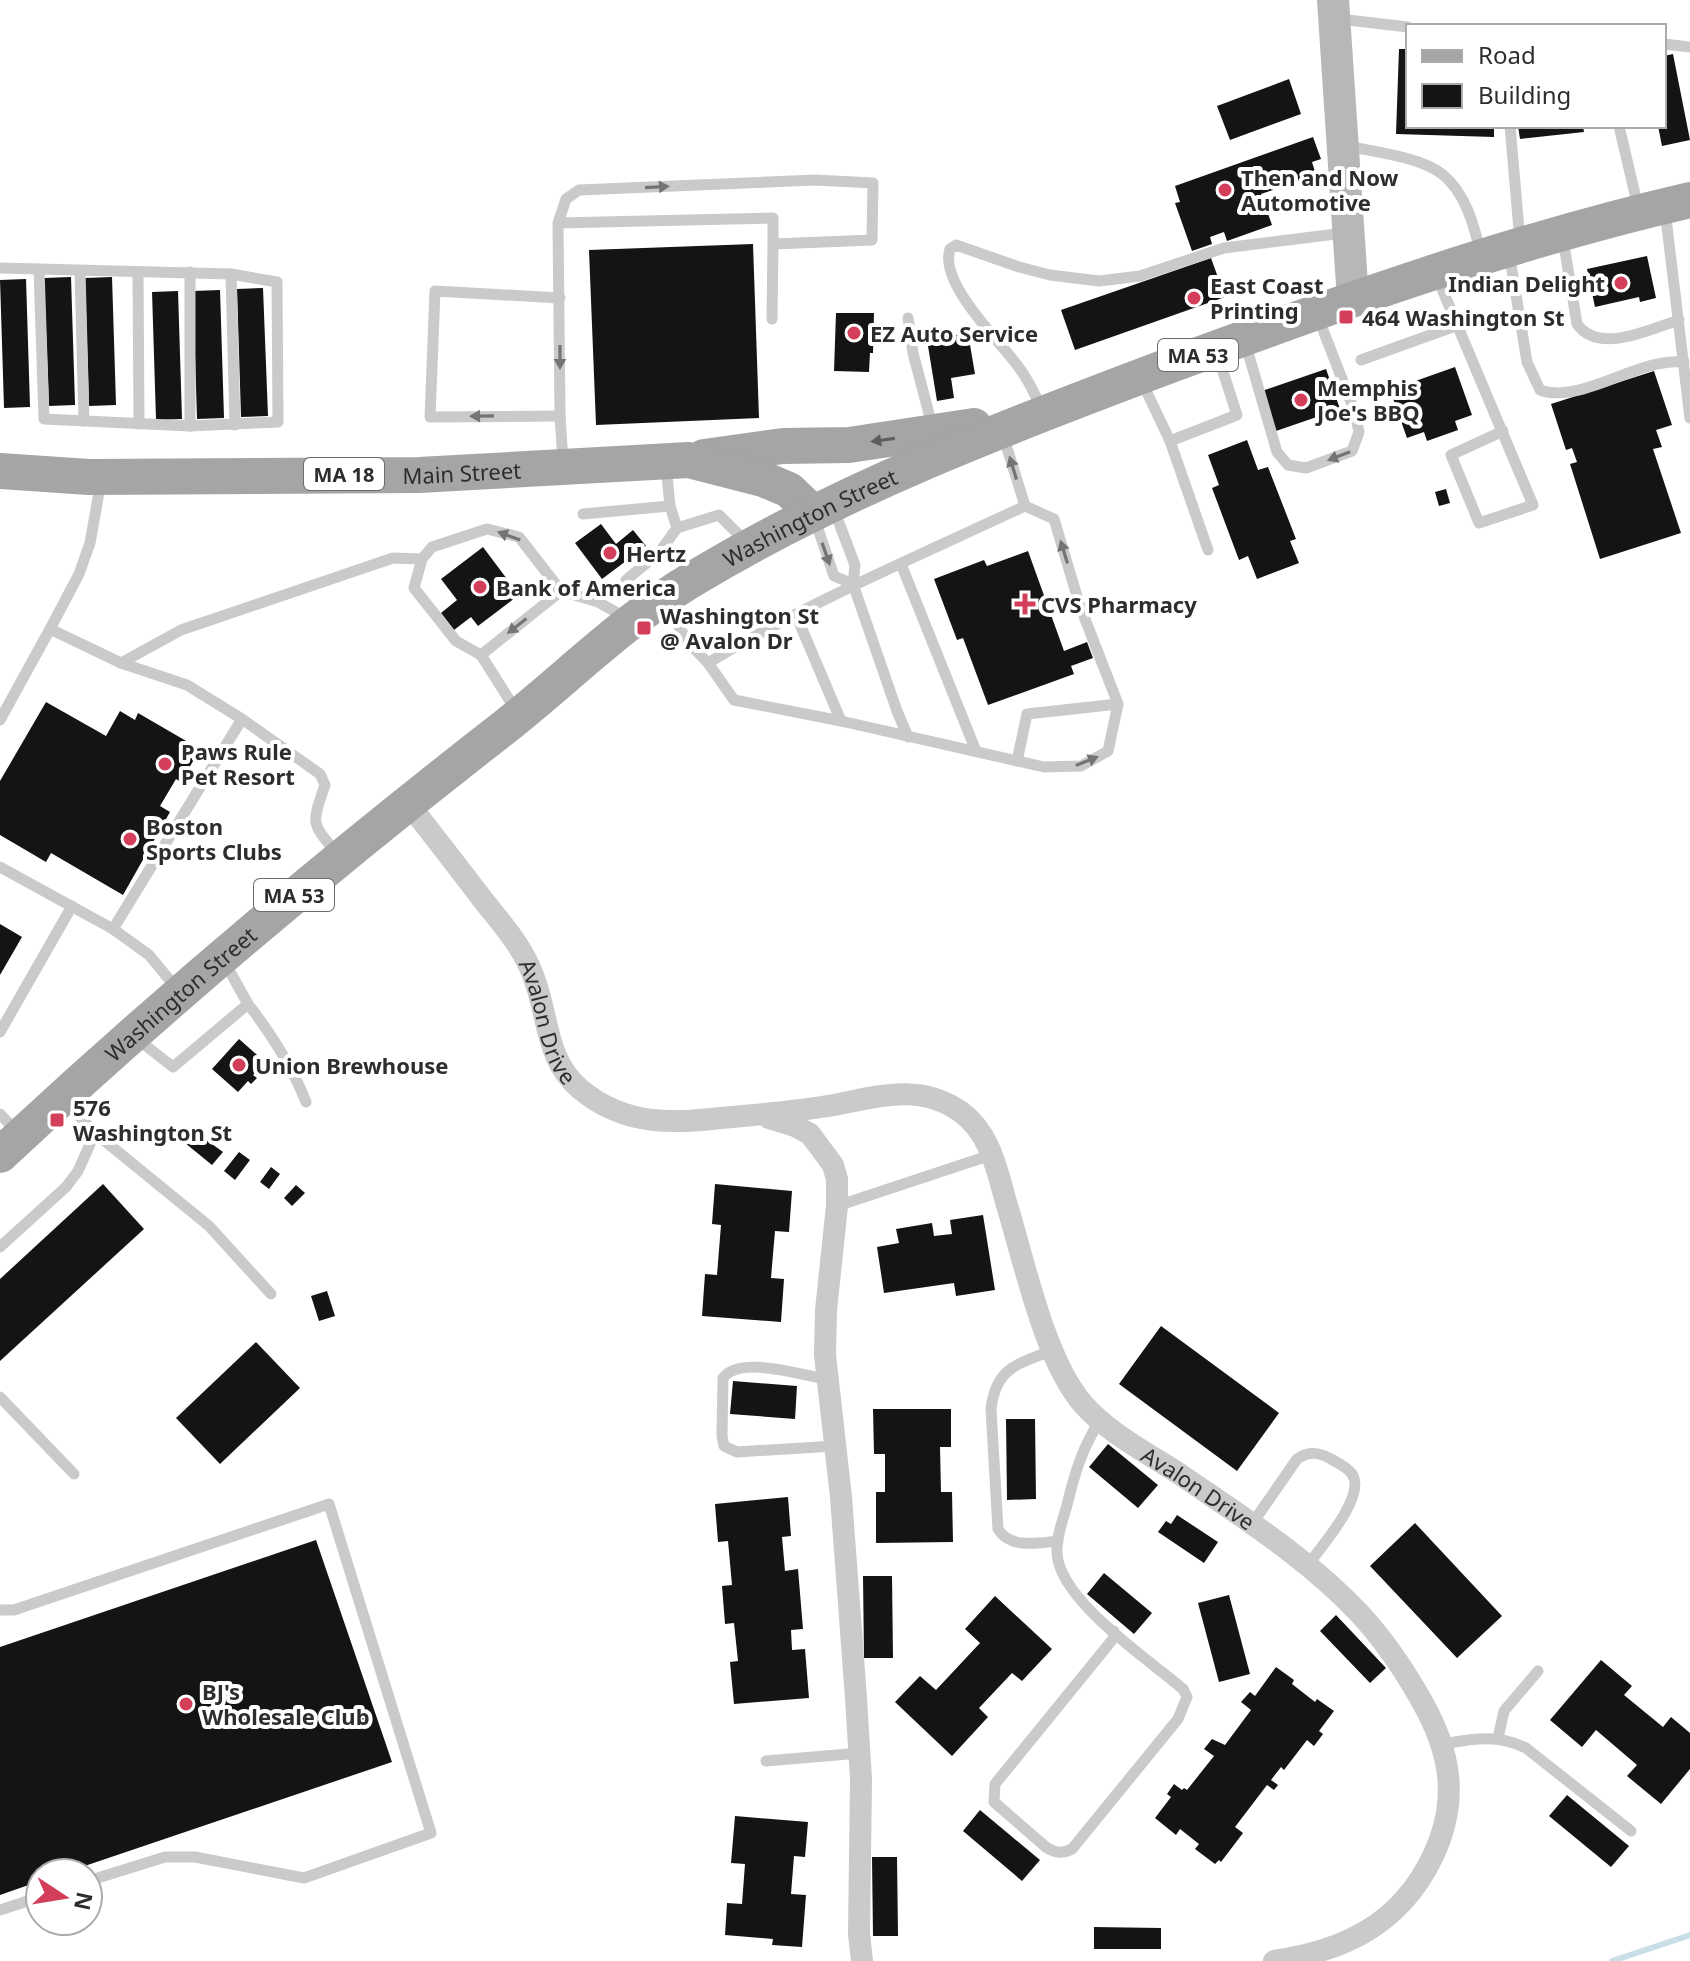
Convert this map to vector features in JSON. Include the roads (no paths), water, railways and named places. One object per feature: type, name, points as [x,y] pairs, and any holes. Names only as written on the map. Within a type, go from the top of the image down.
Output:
[{"type":"main road","name":"Washington Street","points":[[7,1135],[61,1098],[221,956],[519,715],[598,646],[662,599],[750,547],[822,507],[1043,413],[1316,313],[1503,250],[1664,206]]},
{"type":"main road","points":[[759,449],[849,445],[1043,413]]},
{"type":"main road","name":"MA 18","points":[[677,460],[759,449],[797,463],[822,507]]},
{"type":"main road","name":"Main Street","points":[[0,471],[102,477],[419,475],[677,460],[763,479],[822,507]]},
{"type":"street","points":[[1334,9],[1353,300]]},
{"type":"street","name":"Avalon Drive","points":[[408,803],[525,957],[541,1002],[548,1040],[559,1064],[574,1083],[592,1098],[652,1121],[688,1123],[833,1105],[896,1093],[922,1095],[964,1113],[989,1146],[1053,1350],[1068,1384],[1084,1405],[1307,1566],[1359,1613],[1402,1668],[1428,1711],[1443,1744],[1450,1787],[1445,1820],[1434,1855],[1402,1905],[1356,1938],[1302,1957],[1274,1961]]},
{"type":"street","name":"Avalon Drive","points":[[756,1115],[795,1126],[810,1134],[833,1165],[837,1179],[824,1334],[860,1753],[859,1934],[862,1961]]},
{"type":"lane","points":[[1334,9],[1406,27]]},
{"type":"lane","points":[[1666,44],[1690,47]]},
{"type":"lane","points":[[1510,128],[1503,250],[1527,362],[1540,390],[1562,394],[1663,362],[1684,362]]},
{"type":"lane","points":[[1620,128],[1664,206],[1690,418]]},
{"type":"lane","points":[[1343,145],[1411,160],[1442,174],[1460,196],[1473,222],[1503,250]]},
{"type":"lane","points":[[563,467],[558,223],[566,199],[579,190],[815,180],[873,183],[872,240],[773,244]]},
{"type":"lane","points":[[558,223],[773,218],[772,319]]},
{"type":"lane","points":[[1043,413],[1031,384],[964,297],[948,265],[950,249],[956,245],[1050,275],[1099,281],[1140,276],[1237,245],[1349,232]]},
{"type":"lane","points":[[1562,232],[1577,324],[1581,330],[1591,336],[1617,338],[1679,320]]},
{"type":"lane","points":[[0,268],[190,272],[231,274],[277,282],[278,422],[190,426],[44,419],[39,269]]},
{"type":"lane","points":[[80,271],[84,421]]},
{"type":"lane","points":[[138,272],[139,424]]},
{"type":"lane","points":[[190,272],[190,426]]},
{"type":"lane","points":[[1435,273],[1503,431],[1533,505],[1479,523],[1451,455],[1503,431]]},
{"type":"lane","points":[[231,274],[235,425]]},
{"type":"lane","points":[[560,298],[435,291],[430,417],[560,416]]},
{"type":"lane","points":[[1230,344],[1277,452],[1288,465],[1306,468],[1352,451],[1359,432],[1354,410],[1316,313]]},
{"type":"lane","points":[[908,318],[913,353],[934,433]]},
{"type":"lane","points":[[1361,360],[1458,325]]},
{"type":"lane","points":[[1170,441],[1237,415],[1230,344]]},
{"type":"lane","points":[[1140,377],[1170,441],[1208,550]]},
{"type":"lane","points":[[662,599],[688,642],[708,663],[734,700],[1044,767],[1081,766],[1108,751],[1118,704],[1080,606],[1054,519],[1025,506],[1001,431]]},
{"type":"lane","points":[[677,460],[670,506],[677,528]]},
{"type":"lane","points":[[0,720],[79,574],[90,543],[102,477]]},
{"type":"lane","points":[[583,514],[670,506]]},
{"type":"lane","points":[[708,663],[853,584],[1025,506]]},
{"type":"lane","points":[[822,507],[834,576],[853,584]]},
{"type":"lane","points":[[822,507],[855,565],[853,584],[908,737]]},
{"type":"lane","points":[[626,580],[659,553],[677,528],[719,515],[750,547]]},
{"type":"lane","points":[[519,715],[481,655],[456,641],[414,588],[422,559],[432,547],[487,529],[519,537],[561,591],[598,602],[632,621]]},
{"type":"lane","points":[[121,663],[181,630],[209,620],[393,558],[422,559]]},
{"type":"lane","points":[[901,564],[976,751]]},
{"type":"lane","points":[[481,655],[561,591]]},
{"type":"lane","points":[[796,615],[841,721]]},
{"type":"lane","points":[[50,629],[121,663],[187,685],[320,774],[325,785],[313,819],[316,828],[339,858]]},
{"type":"lane","points":[[1017,761],[1027,714],[1118,704]]},
{"type":"lane","points":[[113,929],[242,719]]},
{"type":"lane","points":[[0,867],[113,929],[149,955],[180,992]]},
{"type":"lane","points":[[0,1032],[72,906]]},
{"type":"lane","points":[[221,956],[248,1004],[272,1035],[306,1102]]},
{"type":"lane","points":[[132,1035],[173,1067],[248,1004]]},
{"type":"lane","points":[[61,1098],[95,1133],[209,1226],[271,1294]]},
{"type":"lane","points":[[0,1247],[66,1187],[78,1171],[95,1133]]},
{"type":"lane","points":[[837,1206],[982,1158],[989,1146]]},
{"type":"lane","points":[[1053,1350],[1014,1366],[1002,1375],[993,1390],[991,1409],[998,1529],[1002,1537],[1025,1544],[1058,1541]]},
{"type":"lane","points":[[826,1379],[749,1366],[735,1367],[723,1378],[722,1436],[724,1446],[737,1452],[835,1446]]},
{"type":"lane","points":[[0,1397],[74,1474]]},
{"type":"lane","points":[[1100,1419],[1083,1448],[1058,1541],[1057,1556],[1074,1595],[1183,1689],[1187,1697],[1178,1719],[1072,1849],[1064,1853],[1056,1852],[1047,1848],[994,1802],[995,1784],[1113,1639],[1114,1631]]},
{"type":"lane","points":[[1252,1524],[1297,1459],[1315,1452],[1341,1464],[1352,1474],[1355,1484],[1353,1499],[1307,1566]]},
{"type":"lane","points":[[0,1610],[14,1610],[329,1504],[431,1833],[304,1878],[195,1857],[165,1857],[104,1876]]},
{"type":"lane","points":[[1498,1738],[1504,1711],[1538,1671]]},
{"type":"lane","points":[[1443,1744],[1484,1737],[1498,1738],[1526,1748],[1631,1831]]},
{"type":"lane","points":[[766,1761],[860,1753]]},
{"type":"lane","points":[[0,1910],[24,1902]]},
{"type":"waterway","points":[[1612,1961],[1690,1935]]},
{"type":"place","name":"Then and Now Automotive","points":[[1225,190]]},
{"type":"place","name":"Indian Delight","points":[[1621,283]]},
{"type":"place","name":"East Coast Printing","points":[[1194,298]]},
{"type":"place","name":"464 Washington St","points":[[1346,317]]},
{"type":"place","name":"EZ Auto Service","points":[[854,333]]},
{"type":"place","name":"Memphis Joe's BBQ","points":[[1301,400]]},
{"type":"place","name":"Hertz","points":[[610,553]]},
{"type":"place","name":"Bank of America","points":[[480,587]]},
{"type":"place","name":"CVS Pharmacy","points":[[1025,604]]},
{"type":"place","name":"Washington St @ Avalon Dr","points":[[644,628]]},
{"type":"place","name":"Paws Rule Pet Resort","points":[[165,764]]},
{"type":"place","name":"Boston Sports Clubs","points":[[130,839]]},
{"type":"place","name":"Union Brewhouse","points":[[239,1065]]},
{"type":"place","name":"576 Washington St","points":[[57,1120]]},
{"type":"place","name":"BJ's Wholesale Club","points":[[186,1704]]}]
